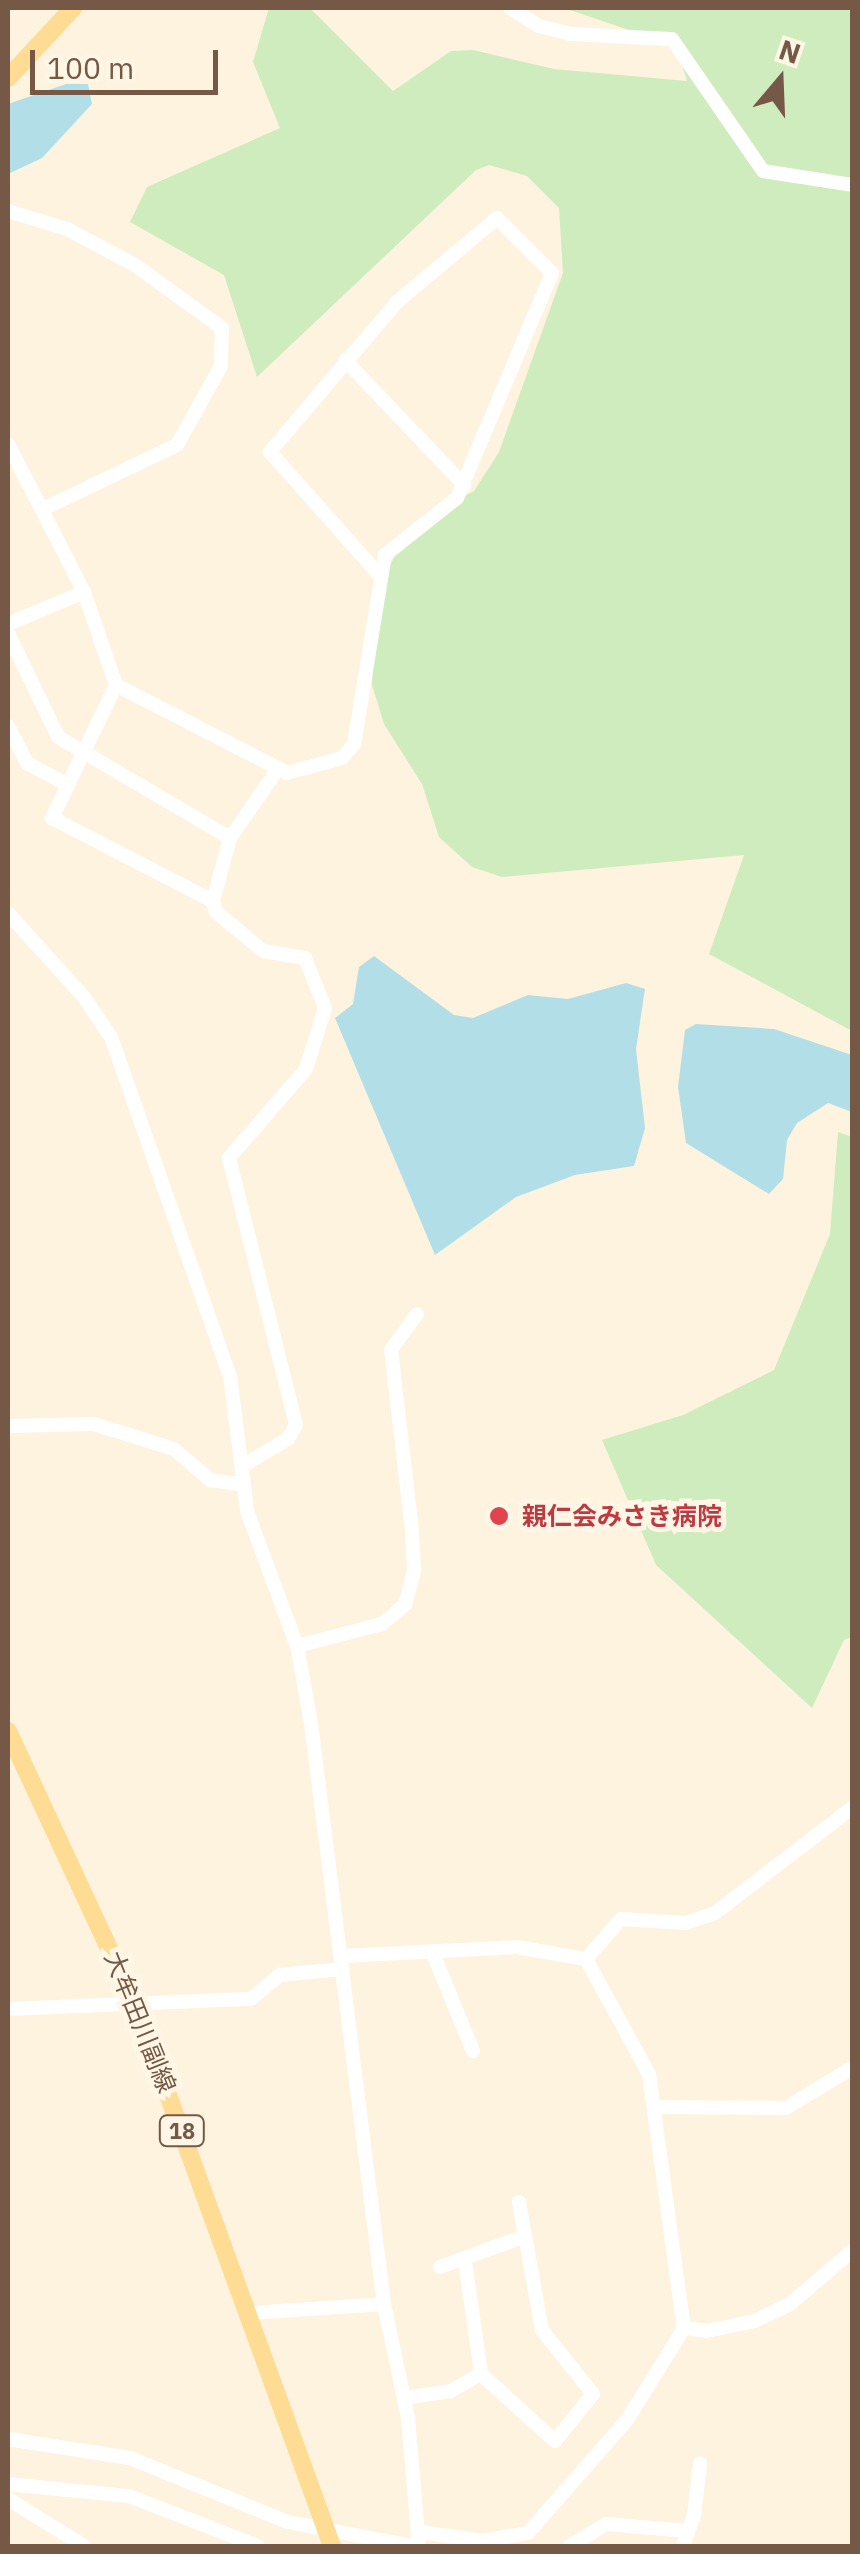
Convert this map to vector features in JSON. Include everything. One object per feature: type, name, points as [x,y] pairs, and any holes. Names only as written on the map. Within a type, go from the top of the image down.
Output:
[{"type":"main road","points":[[8,78],[73,8]]},
{"type":"main road","name":"大牟田川副線","points":[[8,1731],[135,2004],[330,2541]]},
{"type":"street","points":[[510,8],[539,26],[570,34],[672,39],[763,172],[852,185]]},
{"type":"street","points":[[8,211],[67,229],[135,265],[222,328],[221,366],[176,445],[43,509]]},
{"type":"street","points":[[116,685],[286,773],[342,758],[354,744],[385,555],[457,498],[552,273],[496,218],[397,302],[270,452],[381,578]]},
{"type":"street","points":[[344,360],[464,486]]},
{"type":"street","points":[[8,444],[84,592],[116,685],[52,818],[213,901]]},
{"type":"street","points":[[8,624],[84,592]]},
{"type":"street","points":[[8,633],[58,737],[230,838]]},
{"type":"street","points":[[8,726],[27,764],[68,785]]},
{"type":"street","points":[[242,1466],[288,1438],[296,1425],[229,1158],[306,1069],[323,1031],[325,1008],[305,958],[262,951],[216,912],[213,901],[230,838],[278,769]]},
{"type":"street","points":[[8,912],[99,1017],[128,1080],[230,1376],[244,1485],[257,1544],[297,1646],[342,1962],[384,2304],[404,2398],[417,2542]]},
{"type":"street","points":[[297,1646],[382,1624],[405,1605],[414,1571],[412,1531],[392,1350],[416,1314]]},
{"type":"street","points":[[8,1426],[94,1424],[174,1449],[210,1480],[244,1485]]},
{"type":"street","points":[[586,1959],[622,1920],[686,1922],[715,1913],[852,1808]]},
{"type":"street","points":[[8,2009],[251,1998],[280,1976],[342,1962],[432,1951],[517,1947],[586,1959]]},
{"type":"street","points":[[432,1951],[473,2052]]},
{"type":"street","points":[[8,2439],[130,2458],[330,2541],[483,2541],[528,2533],[627,2420],[684,2328],[671,2260],[658,2106],[649,2074],[586,1959]]},
{"type":"street","points":[[658,2106],[786,2108],[852,2068]]},
{"type":"street","points":[[465,2262],[481,2374],[554,2441],[593,2394],[542,2330],[520,2202]]},
{"type":"street","points":[[440,2268],[465,2262],[525,2236]]},
{"type":"street","points":[[684,2328],[707,2332],[755,2321],[790,2304],[852,2251]]},
{"type":"street","points":[[250,2313],[384,2304]]},
{"type":"street","points":[[404,2398],[450,2391],[481,2374]]},
{"type":"street","points":[[682,2546],[700,2463]]},
{"type":"street","points":[[8,2484],[129,2496],[258,2546]]},
{"type":"street","points":[[8,2499],[84,2546]]},
{"type":"street","points":[[570,2546],[606,2524],[688,2531]]},
{"type":"green space","points":[[269,8],[310,8],[393,91],[451,51],[473,50],[554,69],[687,81],[676,46],[564,8],[852,8],[852,1031],[709,954],[744,855],[502,877],[472,867],[439,837],[422,784],[384,724],[372,685],[376,593],[410,526],[474,491],[499,452],[563,273],[559,208],[527,176],[489,165],[476,170],[257,377],[224,275],[130,222],[147,187],[280,128],[253,62]]},
{"type":"green space","points":[[838,1132],[852,1137],[852,1637],[844,1640],[812,1708],[656,1565],[602,1440],[683,1415],[774,1370],[830,1234]]},
{"type":"water","points":[[66,84],[88,84],[92,104],[42,158],[8,174],[8,104]]},
{"type":"water","points":[[374,956],[454,1015],[473,1018],[528,995],[568,999],[626,983],[645,989],[636,1049],[645,1128],[634,1166],[575,1175],[516,1197],[435,1255],[335,1018],[353,1004],[359,967]]},
{"type":"water","points":[[696,1024],[774,1029],[852,1055],[852,1112],[828,1103],[797,1123],[787,1140],[783,1179],[769,1194],[686,1143],[678,1087],[685,1030]]},
{"type":"place","name":"親仁会みさき病院","points":[[499,1516]]}]
